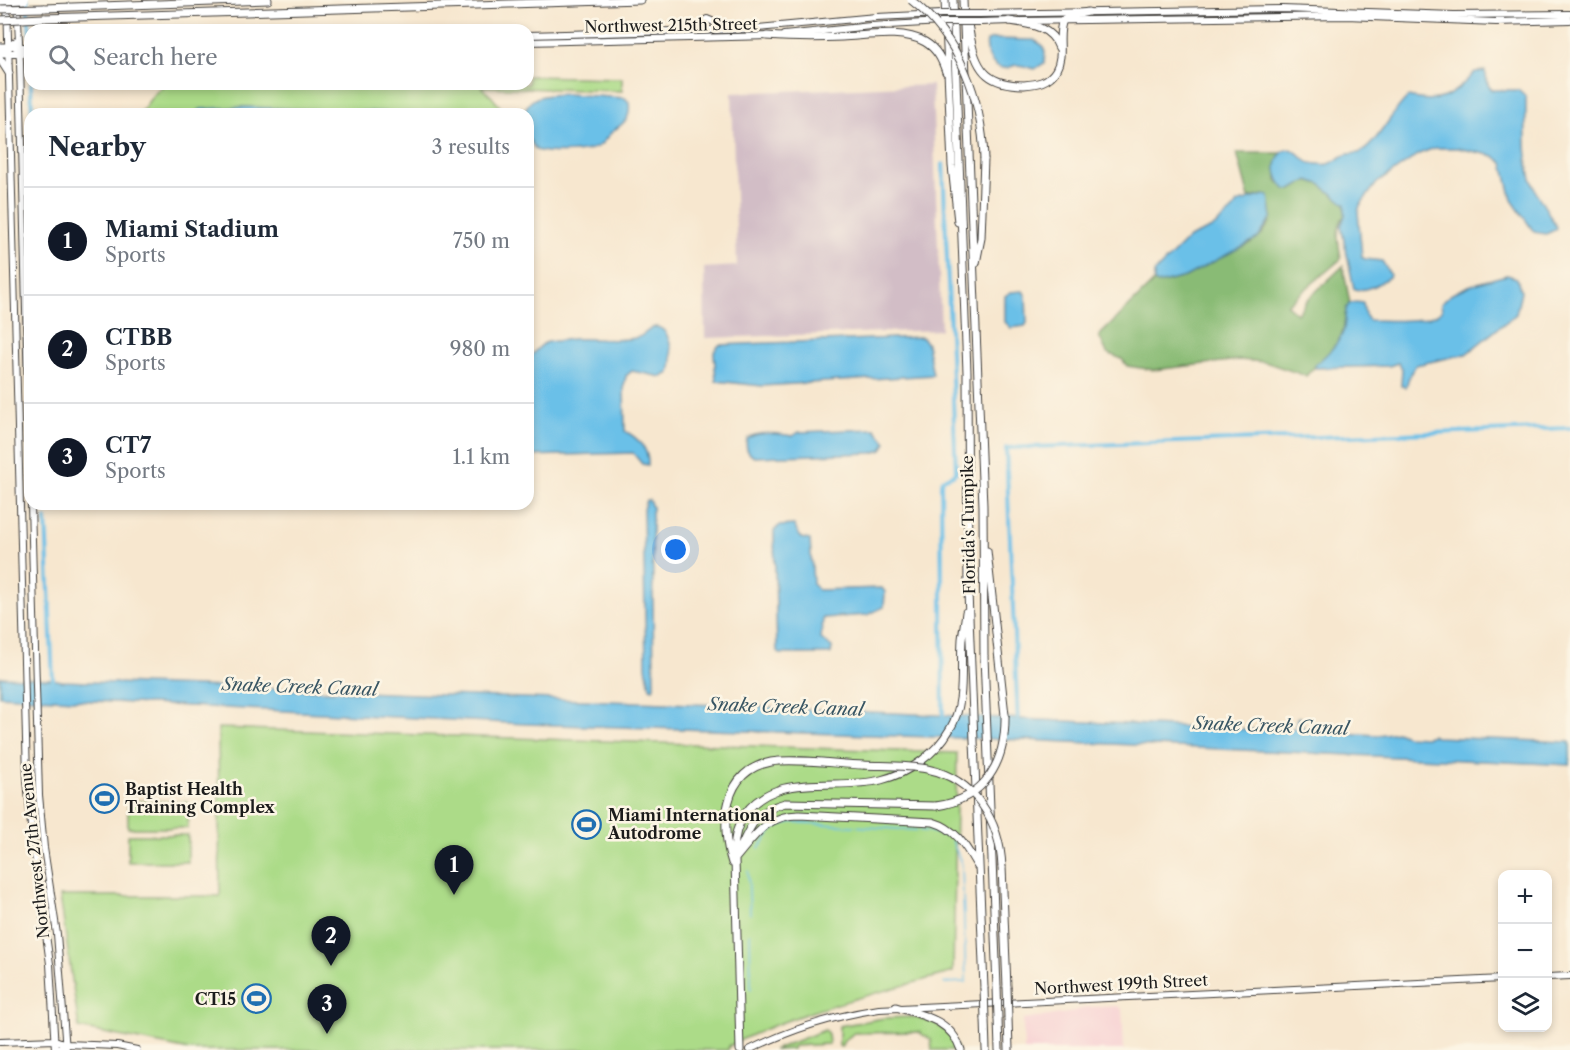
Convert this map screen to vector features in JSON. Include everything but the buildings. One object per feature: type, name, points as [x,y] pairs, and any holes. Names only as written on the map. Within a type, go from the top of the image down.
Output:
[{"type":"highway","points":[[0,1],[25,0]]},
{"type":"highway","points":[[0,9],[268,0]]},
{"type":"highway","points":[[472,6],[523,0]]},
{"type":"highway","points":[[0,20],[640,0]]},
{"type":"highway","points":[[911,0],[940,29],[965,69],[980,116],[984,159],[981,238],[974,275]]},
{"type":"highway","points":[[945,0],[954,198],[962,250]]},
{"type":"highway","name":"Florida's Turnpike","points":[[953,0],[967,384],[968,591],[986,1050]]},
{"type":"highway","name":"Florida's Turnpike","points":[[963,0],[983,507],[986,714],[999,1050]]},
{"type":"highway","points":[[963,13],[969,25],[977,60],[986,75],[994,81],[1010,85],[1042,82],[1050,77],[1056,70],[1059,60],[1060,27],[1063,20],[1069,16],[1088,12]]},
{"type":"highway","points":[[1009,21],[1031,25],[1046,31],[1056,41],[1060,51]]},
{"type":"highway","points":[[767,36],[913,38],[927,43],[934,49],[948,77]]},
{"type":"highway","points":[[0,53],[19,46]]},
{"type":"highway","points":[[0,47],[9,50]]},
{"type":"highway","points":[[0,59],[9,73]]},
{"type":"highway","points":[[735,859],[752,824],[764,813],[785,803],[936,807],[962,799],[987,780],[1000,757],[1004,741],[1005,715],[996,650],[983,507]]},
{"type":"highway","points":[[740,1050],[733,845],[740,823],[750,808],[766,795],[777,790],[802,785],[881,780],[904,772],[942,741],[951,728],[958,711],[962,638],[968,591]]},
{"type":"highway","points":[[735,871],[726,846],[726,810],[733,789],[745,774],[757,766],[776,762],[927,769],[963,785],[979,799],[994,823],[1001,846],[1009,1050]]},
{"type":"highway","points":[[735,859],[761,827],[781,817],[799,815],[921,820],[938,824],[954,832],[963,842],[979,870]]},
{"type":"highway","points":[[896,1007],[928,1016],[939,1022],[952,1033],[961,1050]]},
{"type":"main road","name":"Northwest 27th Avenue","points":[[7,0],[27,778],[46,935],[55,1050]]},
{"type":"main road","points":[[17,0],[24,270]]},
{"type":"main road","name":"Northwest 215th Street","points":[[534,35],[734,30],[876,17],[942,14],[1281,9],[1454,15],[1570,14]]},
{"type":"main road","name":"Northwest 215th Street","points":[[534,42],[767,36],[942,22],[1334,16],[1496,22],[1570,20]]},
{"type":"main road","points":[[703,30],[703,22],[707,20],[734,30]]},
{"type":"main road","points":[[19,46],[24,49]]},
{"type":"main road","points":[[9,50],[24,46]]},
{"type":"main road","points":[[10,115],[18,120],[22,130]]},
{"type":"main road","points":[[12,184],[22,194]]},
{"type":"main road","points":[[13,204],[22,194]]},
{"type":"main road","points":[[19,422],[24,422]]},
{"type":"main road","name":"Northwest 27th Avenue","points":[[31,510],[38,770],[42,826],[57,934],[66,1047]]},
{"type":"main road","points":[[31,826],[42,826]]},
{"type":"main road","points":[[46,935],[57,934]]},
{"type":"main road","points":[[1552,977],[1570,976]]},
{"type":"main road","name":"Northwest 199th Street","points":[[749,1050],[784,1033],[833,1017],[896,1007],[1498,979]]},
{"type":"main road","points":[[0,1042],[55,1040],[66,1047]]},
{"type":"main road","points":[[55,1050],[99,1045],[137,1050]]},
{"type":"shaded area","points":[[932,85],[941,330],[705,338],[704,268],[737,266],[732,93]]},
{"type":"shaded area","points":[[1118,1006],[1122,1009],[1124,1050],[1024,1050],[1023,1020],[1067,1013],[1087,1007]]},
{"type":"green space","points":[[534,76],[622,78],[622,91],[534,89]]},
{"type":"green space","points":[[158,90],[484,90],[501,108],[144,108]]},
{"type":"green space","points":[[1237,153],[1282,153],[1277,162],[1277,181],[1291,190],[1308,180],[1320,184],[1345,204],[1345,215],[1338,231],[1341,259],[1287,305],[1297,314],[1308,299],[1343,266],[1350,304],[1346,310],[1344,328],[1340,338],[1306,376],[1265,362],[1239,360],[1154,370],[1127,366],[1122,359],[1107,353],[1099,336],[1154,282],[1158,284],[1185,277],[1250,243],[1262,234],[1270,222],[1264,195],[1249,198]]},
{"type":"green space","name":"Miami International Autodrome","points":[[218,728],[957,753],[953,972],[811,1012],[755,1033],[729,1046],[728,1050],[190,1050],[79,1028],[60,896],[220,896]]},
{"type":"green space","points":[[128,801],[188,802],[188,828],[128,828]]},
{"type":"green space","points":[[128,835],[188,835],[188,862],[128,862]]},
{"type":"green space","points":[[911,1017],[927,1020],[940,1026],[950,1036],[958,1050],[932,1050],[931,1039],[921,1032],[854,1033],[844,1041],[841,1047],[839,1046],[839,1026],[884,1018]]},
{"type":"green space","points":[[825,1030],[829,1044],[793,1046],[792,1049],[773,1050]]},
{"type":"water","points":[[993,39],[1034,40],[1042,45],[1045,52],[1044,63],[1035,69],[1019,65],[998,67],[989,58],[987,49],[987,41]]},
{"type":"water","points":[[1485,71],[1488,85],[1492,90],[1518,90],[1526,97],[1526,144],[1531,179],[1554,222],[1555,230],[1546,234],[1534,232],[1512,200],[1503,163],[1494,156],[1458,148],[1435,148],[1421,153],[1377,183],[1360,205],[1358,212],[1362,257],[1382,261],[1390,274],[1389,277],[1372,287],[1354,289],[1341,226],[1345,215],[1345,204],[1320,184],[1308,180],[1291,190],[1285,189],[1276,171],[1279,156],[1290,149],[1308,162],[1327,164],[1345,155],[1359,153],[1378,136],[1408,97],[1430,100],[1446,97],[1475,72]]},
{"type":"water","points":[[552,95],[625,98],[629,102],[628,116],[602,143],[594,148],[569,152],[536,150],[534,147],[534,108],[526,107],[534,99]]},
{"type":"water","points":[[243,107],[271,108],[222,108]]},
{"type":"water","points":[[1264,195],[1269,196],[1272,217],[1258,238],[1185,277],[1158,284],[1154,282],[1154,273],[1189,238],[1212,228],[1233,210],[1237,203]]},
{"type":"water","points":[[1507,275],[1517,278],[1521,292],[1516,314],[1466,354],[1416,365],[1406,387],[1401,386],[1402,368],[1398,363],[1389,366],[1315,368],[1315,365],[1341,337],[1347,306],[1350,303],[1363,303],[1365,315],[1369,320],[1418,319],[1442,310],[1441,304],[1446,298],[1461,289]]},
{"type":"water","points":[[1023,291],[1026,296],[1027,323],[1025,326],[1011,328],[1005,322],[1005,296],[1011,292]]},
{"type":"water","points":[[661,328],[668,338],[672,361],[670,373],[662,377],[632,371],[626,376],[624,386],[625,431],[642,444],[647,454],[648,465],[642,464],[633,453],[534,456],[534,352],[536,350],[545,343],[554,341],[635,338],[650,329]]},
{"type":"water","points":[[922,337],[927,344],[933,375],[762,386],[716,381],[714,352],[719,345]]},
{"type":"water","points":[[875,429],[886,442],[882,450],[872,453],[754,457],[746,447],[747,439],[757,434],[793,436],[799,432]]},
{"type":"water","points":[[646,500],[649,500],[652,507],[653,689],[650,688],[646,667],[643,509]]},
{"type":"water","points":[[794,525],[801,538],[810,540],[813,583],[818,590],[882,588],[885,592],[884,607],[867,615],[823,618],[821,639],[832,647],[831,654],[780,654],[777,651],[774,531],[779,526]]},
{"type":"water","name":"Snake Creek Canal","points":[[0,677],[720,705],[1281,731],[1296,728],[1297,718],[1300,717],[1303,729],[1306,731],[1378,735],[1397,732],[1406,736],[1432,735],[1435,737],[1570,742],[1570,765],[1024,740],[526,724],[0,696]]},
{"type":"waterway","points":[[27,0],[29,24]]},
{"type":"waterway","points":[[31,90],[32,108]]},
{"type":"waterway","points":[[943,164],[956,472],[943,479],[941,483],[943,718]]},
{"type":"waterway","points":[[1018,724],[1006,448],[1570,428]]},
{"type":"waterway","points":[[46,519],[53,683]]},
{"type":"waterway","points":[[759,848],[774,828],[791,822],[928,831],[944,835]]},
{"type":"waterway","points":[[944,983],[966,982],[962,865],[952,840]]},
{"type":"waterway","points":[[748,871],[750,914]]},
{"type":"waterway","points":[[750,934],[751,989]]},
{"type":"place","name":"Baptist Health Training Complex","points":[[104,798]]},
{"type":"place","name":"Miami International Autodrome","points":[[587,824]]},
{"type":"place","name":"Miami Stadium","points":[[454,895]]},
{"type":"place","name":"CTBB","points":[[331,966]]},
{"type":"place","name":"CT15","points":[[257,999]]},
{"type":"place","name":"CT7","points":[[327,1034]]}]
